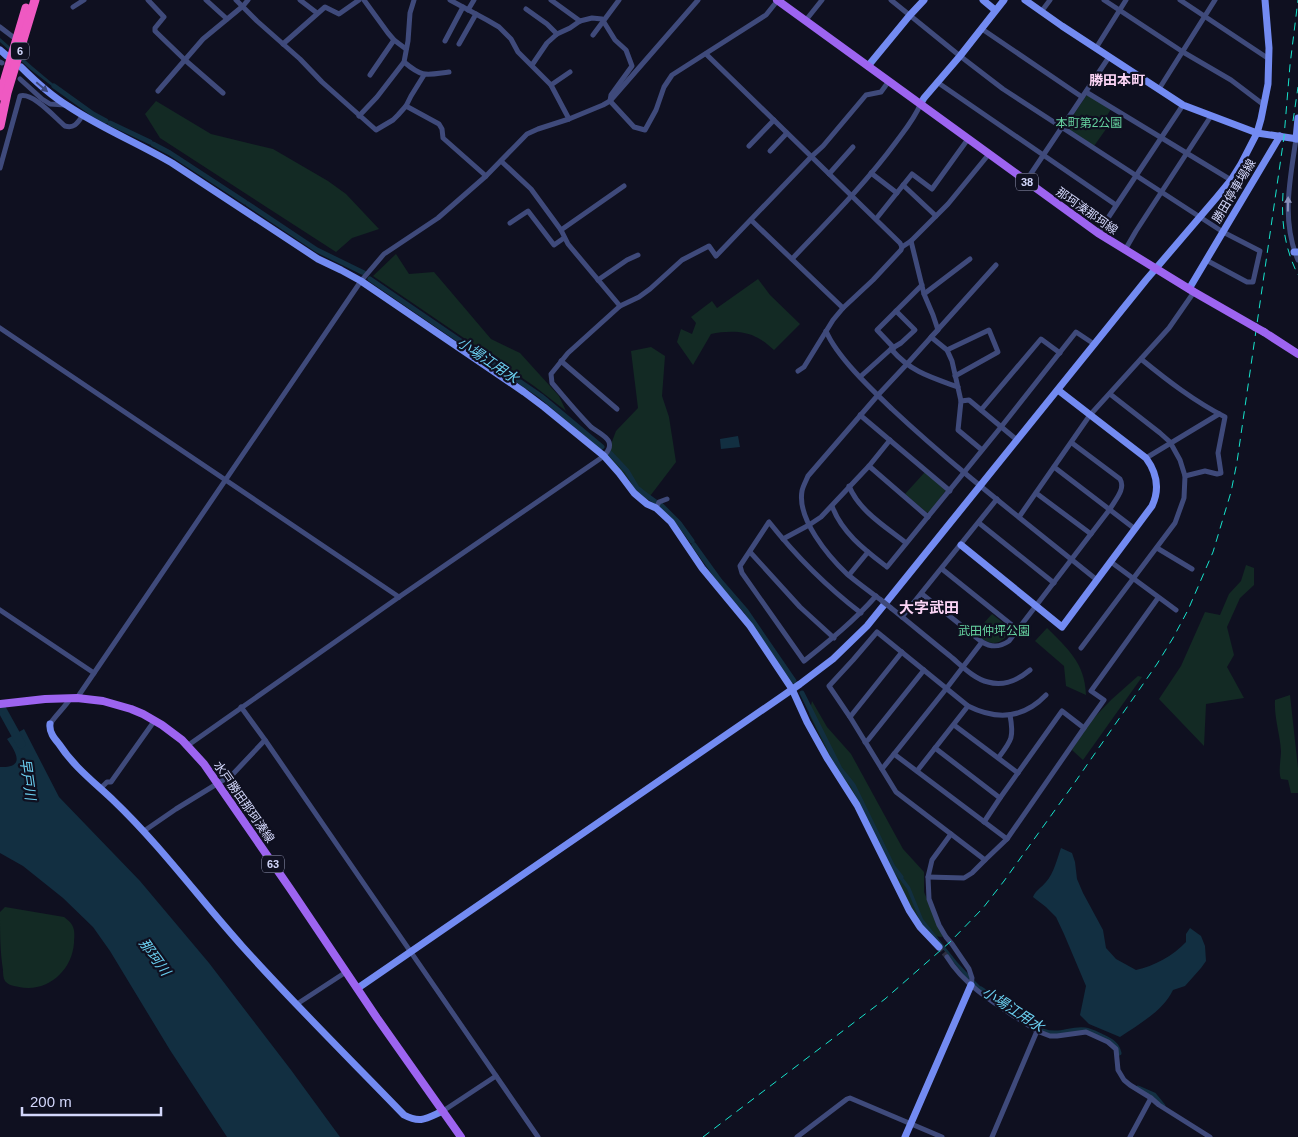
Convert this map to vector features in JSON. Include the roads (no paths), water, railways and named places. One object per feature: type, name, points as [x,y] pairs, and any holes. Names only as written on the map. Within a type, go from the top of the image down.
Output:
[{"type":"highway","name":"6","points":[[0,118],[2,95],[16,40],[29,0]]},
{"type":"highway","name":"6","points":[[2,95],[35,0]]},
{"type":"highway","points":[[0,126],[2,95]]},
{"type":"main road","name":"那珂湊那珂線","points":[[778,0],[1098,233],[1298,354]]},
{"type":"main road","name":"水戸勝田那珂湊線","points":[[0,704],[74,698],[116,704],[155,720],[187,746],[204,764],[377,1018],[461,1137]]},
{"type":"street","points":[[73,7],[84,0]]},
{"type":"street","points":[[148,0],[164,17],[155,28],[156,31],[185,60],[223,93]]},
{"type":"street","points":[[206,0],[227,19]]},
{"type":"street","points":[[236,0],[376,130],[393,120],[406,106],[410,96],[424,75]]},
{"type":"street","points":[[158,91],[203,39],[248,0]]},
{"type":"street","points":[[300,0],[317,14]]},
{"type":"street","points":[[283,44],[325,7],[339,14],[358,0]]},
{"type":"street","points":[[364,0],[384,29],[406,49]]},
{"type":"street","points":[[359,116],[377,97],[404,62],[410,13],[414,0]]},
{"type":"street","points":[[450,0],[499,28],[511,39],[518,52],[551,85],[569,119]]},
{"type":"street","points":[[445,41],[465,8],[474,0]]},
{"type":"street","points":[[551,0],[580,20]]},
{"type":"street","points":[[593,35],[619,0]]},
{"type":"street","points":[[496,1076],[442,1111],[421,1120],[412,1119],[404,1115],[241,944],[144,831],[66,756],[50,731],[50,724],[54,717],[74,698],[94,673],[361,281],[384,254],[438,218],[486,176],[527,134],[569,119],[610,101],[698,0]]},
{"type":"street","points":[[610,101],[634,128],[645,130],[656,110],[664,87],[672,75],[766,14],[778,0]]},
{"type":"street","points":[[806,20],[822,0]]},
{"type":"street","points":[[891,0],[1003,89],[1223,232],[1260,251],[1253,282],[1247,282],[1206,260]]},
{"type":"street","points":[[868,66],[924,0]]},
{"type":"street","points":[[983,0],[996,10]]},
{"type":"street","points":[[792,259],[852,195],[888,153],[912,120],[921,103],[1004,0]]},
{"type":"street","points":[[1025,0],[1183,105],[1256,133],[1297,139]]},
{"type":"street","points":[[1041,12],[1050,0]]},
{"type":"street","points":[[1104,0],[1183,52],[1231,80],[1264,105]]},
{"type":"street","points":[[1096,48],[1126,0]]},
{"type":"street","points":[[1180,0],[1270,59]]},
{"type":"street","points":[[1159,89],[1216,0]]},
{"type":"street","points":[[358,988],[792,690],[833,658],[867,626],[1094,344],[1231,180],[1256,133],[1268,84],[1270,59],[1265,0]]},
{"type":"street","points":[[526,9],[547,24],[557,34]]},
{"type":"street","points":[[459,44],[476,14]]},
{"type":"street","points":[[532,65],[547,43],[557,34],[570,28],[580,20],[602,19],[615,40],[626,50],[632,66],[611,95],[610,101]]},
{"type":"street","points":[[0,27],[16,40]]},
{"type":"street","points":[[982,28],[1082,97]]},
{"type":"street","points":[[370,75],[394,40]]},
{"type":"street","points":[[0,50],[7,56]]},
{"type":"street","points":[[706,54],[900,242],[902,247]]},
{"type":"street","points":[[1026,181],[1109,57]]},
{"type":"street","points":[[404,62],[424,75],[449,72]]},
{"type":"street","points":[[21,67],[43,88],[66,105],[164,158],[318,259],[361,281],[524,392],[604,456],[634,493],[647,504],[656,508],[671,522],[702,568],[750,626],[792,690],[827,758],[857,804],[909,910],[920,927],[939,947]]},
{"type":"street","points":[[551,85],[570,72]]},
{"type":"street","points":[[20,79],[50,104],[66,105]]},
{"type":"street","points":[[187,746],[398,597],[604,456],[609,449],[607,439],[581,416],[552,382],[551,374],[568,353],[620,306],[650,290],[682,260],[709,246],[716,256],[811,156],[823,146],[866,95],[881,92],[889,81]]},
{"type":"street","points":[[938,82],[1116,205]]},
{"type":"street","points":[[1086,92],[1231,180]]},
{"type":"street","points":[[0,168],[20,96],[25,94],[40,104],[65,126],[74,126],[83,115]]},
{"type":"street","points":[[1098,233],[1183,105]]},
{"type":"street","points":[[406,106],[439,124],[442,129],[443,138],[486,176]]},
{"type":"street","points":[[1125,250],[1211,116]]},
{"type":"street","points":[[1298,118],[1288,204],[1288,226],[1298,260]]},
{"type":"street","points":[[749,146],[774,120]]},
{"type":"street","points":[[770,151],[787,133]]},
{"type":"street","name":"勝田停車場線","points":[[1192,290],[1206,260],[1280,136]]},
{"type":"street","points":[[876,219],[912,174],[932,189],[968,139]]},
{"type":"street","points":[[829,174],[853,147]]},
{"type":"street","points":[[798,371],[804,367],[833,320],[843,308],[902,247],[911,241],[948,204],[989,154]]},
{"type":"street","points":[[501,161],[531,190],[561,230],[568,244],[620,306]]},
{"type":"street","points":[[871,173],[896,193]]},
{"type":"street","points":[[903,185],[936,216]]},
{"type":"street","points":[[561,230],[624,186]]},
{"type":"street","points":[[510,223],[528,211],[554,245],[564,238]]},
{"type":"street","points":[[751,220],[843,308]]},
{"type":"street","points":[[911,241],[924,294],[934,315],[938,330]]},
{"type":"street","points":[[598,280],[627,260],[638,255]]},
{"type":"street","points":[[924,294],[970,259]]},
{"type":"street","points":[[996,265],[860,415],[808,476],[804,484],[802,498],[810,525],[828,553],[849,575],[980,680],[997,684],[1014,681],[1030,670]]},
{"type":"street","points":[[922,285],[877,330],[914,370],[958,387]]},
{"type":"street","points":[[1019,517],[1090,415],[1169,328],[1192,290]]},
{"type":"street","points":[[860,377],[915,330],[896,311]]},
{"type":"street","points":[[0,328],[398,597]]},
{"type":"street","points":[[946,350],[989,330],[998,352],[955,376]]},
{"type":"street","points":[[826,332],[830,342],[860,377],[907,423],[980,486],[1097,580]]},
{"type":"street","points":[[832,506],[836,517],[852,538],[887,566],[1076,332],[1094,344]]},
{"type":"street","points":[[931,337],[946,350],[952,361],[961,401],[958,430],[982,450]]},
{"type":"street","points":[[981,410],[1041,339],[1060,353]]},
{"type":"street","points":[[1142,359],[1171,384],[1224,417],[1218,453],[1222,473],[1217,474],[1205,471],[1184,476]]},
{"type":"street","points":[[562,361],[617,409]]},
{"type":"street","points":[[961,545],[1062,627],[1152,506],[1157,489],[1156,476],[1146,458],[1058,390]]},
{"type":"street","points":[[1081,648],[1157,548],[1177,518],[1184,498],[1184,476],[1180,460],[1170,442],[1110,394]]},
{"type":"street","points":[[961,401],[968,400],[1017,440]]},
{"type":"street","points":[[1146,458],[1219,414]]},
{"type":"street","points":[[860,415],[950,490]]},
{"type":"street","points":[[783,539],[821,517],[890,440]]},
{"type":"street","points":[[922,594],[982,642],[992,646],[1009,641],[1110,510],[1122,489],[1123,483],[1120,479],[1072,443]]},
{"type":"street","points":[[868,466],[928,516]]},
{"type":"street","points":[[1054,467],[1135,529]]},
{"type":"street","points":[[849,486],[861,506],[906,543]]},
{"type":"street","points":[[1036,493],[1091,534]]},
{"type":"street","points":[[656,508],[659,502],[667,499]]},
{"type":"street","points":[[902,617],[997,500]]},
{"type":"street","points":[[861,613],[817,576],[769,522],[740,566],[742,573],[804,662],[834,638],[861,613],[876,596]]},
{"type":"street","points":[[979,523],[1054,583]]},
{"type":"street","points":[[1157,548],[1192,569]]},
{"type":"street","points":[[750,552],[800,607],[834,638]]},
{"type":"street","points":[[849,575],[868,552]]},
{"type":"street","points":[[1111,562],[1176,610]]},
{"type":"street","points":[[942,569],[1018,630]]},
{"type":"street","points":[[928,877],[964,878],[972,873],[1007,839],[1104,700],[1091,690],[1158,598]]},
{"type":"street","points":[[0,610],[94,673]]},
{"type":"street","points":[[985,860],[896,792],[829,686],[877,632],[946,689],[968,706],[978,711],[992,715],[1010,715],[1035,705],[1046,695]]},
{"type":"street","points":[[882,769],[982,642]]},
{"type":"street","points":[[850,717],[902,652]]},
{"type":"street","points":[[865,742],[924,670]]},
{"type":"street","points":[[917,771],[968,706]]},
{"type":"street","points":[[241,707],[538,1137]]},
{"type":"street","points":[[984,822],[1062,711],[1084,728]]},
{"type":"street","points":[[999,757],[1011,740],[1010,715]]},
{"type":"street","points":[[100,789],[106,782],[111,782],[155,720]]},
{"type":"street","points":[[954,725],[1018,773]]},
{"type":"street","points":[[144,831],[235,772],[265,740]]},
{"type":"street","points":[[935,748],[1000,798]]},
{"type":"street","points":[[894,754],[1007,839]]},
{"type":"street","points":[[905,1137],[971,985],[972,978],[969,969],[939,925],[929,899],[928,877],[932,860],[951,834]]},
{"type":"street","points":[[947,957],[953,967],[971,985],[1037,1031],[1050,1036],[1086,1032],[1108,1042],[1116,1049],[1118,1070],[1124,1080],[1159,1105],[1210,1137]]},
{"type":"street","points":[[297,1004],[346,972]]},
{"type":"street","points":[[992,1137],[1037,1031]]},
{"type":"street","points":[[797,1137],[850,1098],[942,1137]]},
{"type":"street","points":[[1130,1137],[1151,1098]]},
{"type":"water","points":[[0,38],[58,88],[57,90],[0,42]]},
{"type":"water","points":[[738,436],[740,447],[721,449],[720,439]]},
{"type":"water","name":"那珂川","points":[[24,729],[59,797],[140,881],[209,963],[340,1137],[227,1137],[93,927],[63,898],[23,866],[0,853],[0,767],[8,767],[16,762],[16,754],[7,739]]},
{"type":"water","points":[[1061,848],[1072,853],[1077,879],[1103,930],[1106,948],[1116,959],[1136,970],[1150,966],[1163,960],[1181,947],[1186,942],[1186,934],[1190,928],[1201,936],[1205,946],[1206,961],[1185,986],[1173,990],[1169,998],[1157,1011],[1120,1037],[1089,1024],[1080,1015],[1086,986],[1056,917],[1033,897],[1051,874]]},
{"type":"water","points":[[898,871],[910,887],[923,919],[957,962],[986,992],[983,993],[968,980],[920,921],[907,889],[895,873]]},
{"type":"waterway","name":"小場江用水","points":[[54,86],[106,121]]},
{"type":"waterway","name":"小場江用水","points":[[110,123],[150,142]]},
{"type":"waterway","name":"小場江用水","points":[[153,144],[245,202]]},
{"type":"waterway","name":"小場江用水","points":[[248,204],[317,250],[364,273]]},
{"type":"waterway","name":"小場江用水","points":[[370,279],[541,396],[602,447]]},
{"type":"waterway","name":"小場江用水","points":[[610,453],[627,471],[637,488],[657,503]]},
{"type":"waterway","name":"小場江用水","points":[[660,504],[679,523],[692,541]]},
{"type":"waterway","name":"小場江用水","points":[[694,545],[720,581],[746,611],[794,681]]},
{"type":"waterway","name":"小場江用水","points":[[802,693],[840,769],[853,785],[893,867],[901,877]]},
{"type":"waterway","name":"早戸川","points":[[0,706],[21,744]]},
{"type":"waterway","name":"小場江用水","points":[[981,989],[1031,1024]]},
{"type":"waterway","name":"小場江用水","points":[[1043,1031],[1059,1033],[1080,1030],[1095,1033],[1111,1041],[1117,1047],[1119,1053]]},
{"type":"waterway","name":"小場江用水","points":[[1138,1088],[1154,1095],[1163,1106]]},
{"type":"tunnel","points":[[939,947],[947,957]]},
{"type":"railway","points":[[703,1137],[885,999],[950,942],[983,908],[1073,785],[1157,664],[1188,610],[1213,552],[1231,492],[1237,462],[1284,137],[1298,0]]},
{"type":"railway","points":[[1293,121],[1298,87]]},
{"type":"railway","points":[[1283,193],[1283,215],[1287,246],[1298,275]]},
{"type":"district","name":"勝田本町","points":[[1117,80]]},
{"type":"district","name":"大字武田","points":[[929,607]]},
{"type":"park label","name":"本町第2公園","points":[[1089,123]]},
{"type":"park label","name":"武田仲坪公園","points":[[994,631]]}]
